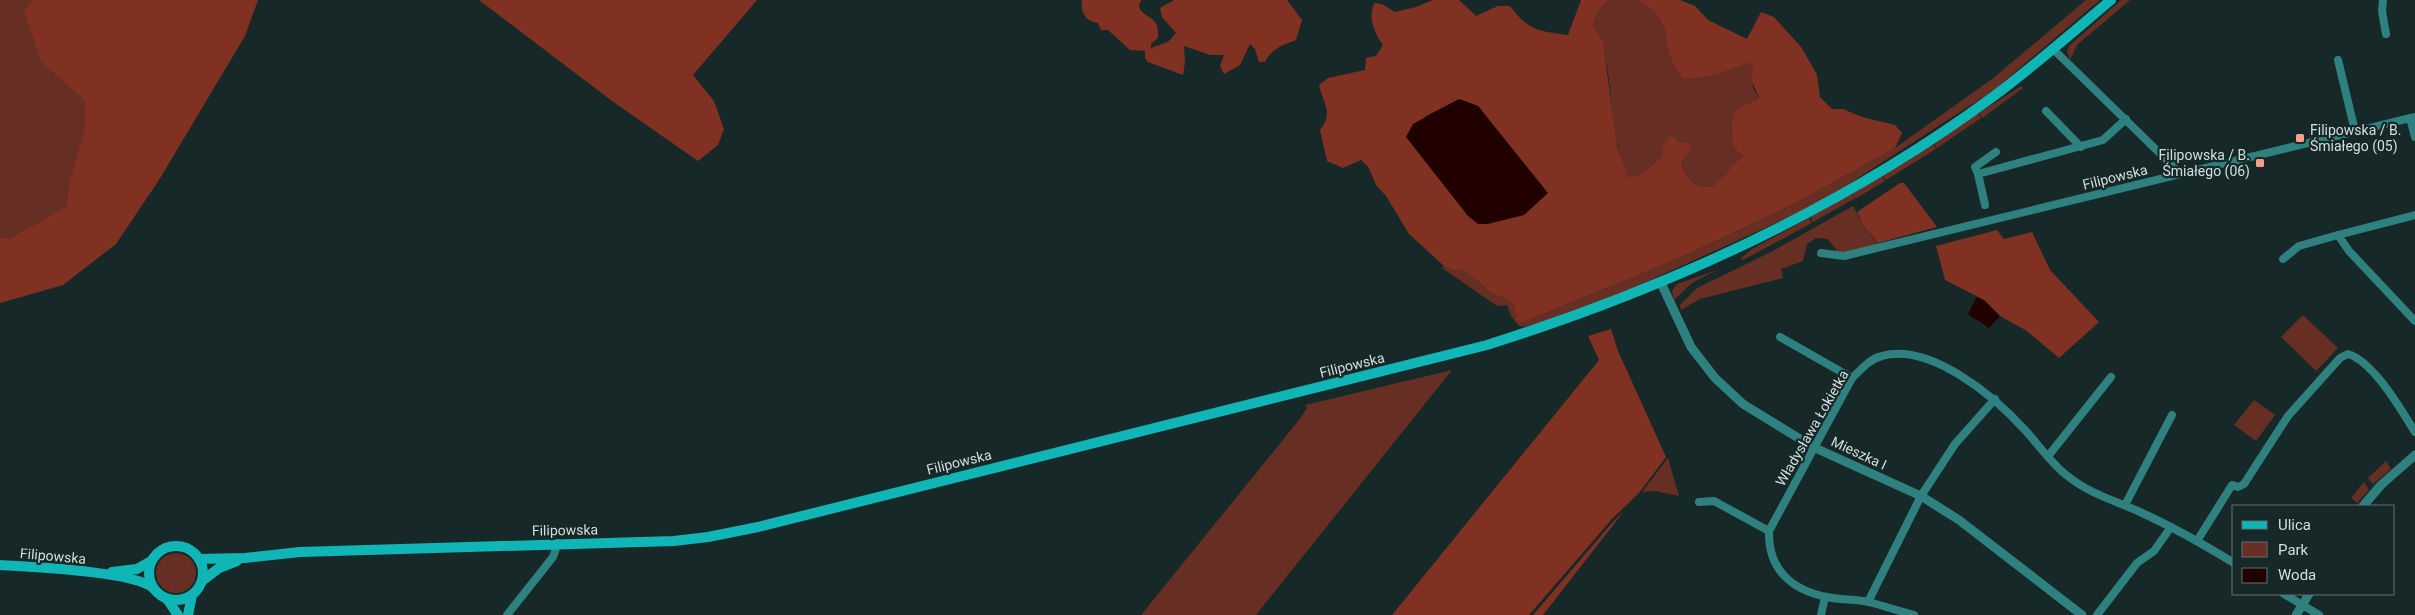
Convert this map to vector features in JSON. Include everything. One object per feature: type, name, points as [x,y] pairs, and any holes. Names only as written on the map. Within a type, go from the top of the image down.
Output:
[{"type":"main road","name":"Filipowska","points":[[199,559],[245,558],[300,552],[692,539],[758,527],[1458,353],[1552,324],[1661,283],[1756,240],[1812,211],[1892,164],[1994,96],[2111,0]]},
{"type":"main road","points":[[178,615],[167,599],[154,589],[149,576],[151,561],[160,551],[174,546],[187,548],[199,559],[203,569],[202,581],[192,595],[188,615]]},
{"type":"main road","name":"Filipowska","points":[[202,581],[219,568],[245,558]]},
{"type":"main road","name":"Filipowska","points":[[103,574],[137,569],[151,561]]},
{"type":"main road","name":"Filipowska","points":[[0,565],[103,574],[145,582],[154,589]]},
{"type":"main road","points":[[167,599],[180,600],[192,595]]},
{"type":"street","points":[[2383,0],[2386,34]]},
{"type":"street","points":[[2053,49],[2181,174]]},
{"type":"street","points":[[2338,60],[2355,131]]},
{"type":"street","points":[[2046,112],[2081,146]]},
{"type":"street","points":[[2412,118],[2415,137]]},
{"type":"street","name":"Filipowska","points":[[1821,253],[1844,256],[2412,118]]},
{"type":"street","points":[[1978,174],[2103,140],[2126,120]]},
{"type":"street","points":[[1985,205],[1976,167],[1996,152]]},
{"type":"street","points":[[2283,259],[2300,246],[2415,215]]},
{"type":"street","points":[[2338,235],[2349,251],[2415,321]]},
{"type":"street","name":"Mieszka I","points":[[1661,283],[1690,348],[1715,378],[1743,404],[1757,415],[1814,447],[1921,496],[1959,520],[2082,615]]},
{"type":"street","points":[[1780,337],[1852,378]]},
{"type":"street","points":[[2197,541],[2232,485],[2238,487],[2244,484],[2288,416],[2340,358],[2348,354],[2357,357],[2391,396],[2415,432]]},
{"type":"street","name":"Władysława Łokietka","points":[[1769,531],[1852,378],[1871,361],[1882,356],[1907,355],[1932,361],[1970,381],[1995,400],[2067,476],[2092,492],[2171,527],[2232,562]]},
{"type":"street","points":[[2049,455],[2111,377]]},
{"type":"street","points":[[1868,602],[1921,496],[1955,444],[1995,400]]},
{"type":"street","points":[[2125,505],[2172,415]]},
{"type":"street","points":[[2364,505],[2381,484],[2415,456]]},
{"type":"street","points":[[1699,502],[1714,501],[1769,531],[1770,555],[1781,573],[1798,586],[1826,597],[1868,602],[1914,615]]},
{"type":"street","points":[[2098,615],[2137,562],[2154,551],[2171,527]]},
{"type":"street","points":[[507,615],[553,557],[558,544]]},
{"type":"street","points":[[2286,595],[2319,615]]},
{"type":"street","points":[[2296,615],[2308,595]]},
{"type":"street","points":[[1821,615],[1826,597]]},
{"type":"green space","points":[[0,0],[234,0],[76,206],[10,239],[0,237]]},
{"type":"green space","points":[[1608,0],[1636,0],[1655,10],[1664,27],[1668,52],[1683,80],[1716,75],[1749,63],[1753,66],[1753,88],[1759,98],[1748,106],[1738,109],[1731,130],[1745,157],[1731,165],[1727,173],[1713,186],[1702,187],[1692,182],[1683,169],[1681,162],[1663,156],[1641,174],[1628,177],[1616,140],[1606,62],[1601,43],[1593,25],[1598,11]]},
{"type":"green space","points":[[2086,0],[2100,0],[1994,90],[1841,189],[1796,214],[1611,298],[1546,321],[1525,327],[1519,326],[1511,316],[1507,305],[1497,306],[1442,268],[1444,266],[1452,270],[1466,271],[1491,293],[1508,300],[1514,306],[1516,318],[1521,323],[1670,262],[1798,202],[1895,148],[1992,79]]},
{"type":"green space","points":[[2121,0],[2130,0],[2077,45],[2070,60],[2067,52],[2069,46]]},
{"type":"green space","points":[[2021,86],[2023,88],[1982,118],[1979,113]]},
{"type":"green space","points":[[1978,113],[1981,118],[1937,148],[1934,144]]},
{"type":"green space","points":[[1933,144],[1936,149],[1886,180],[1883,176]]},
{"type":"green space","points":[[1882,176],[1885,181],[1855,199],[1852,194]]},
{"type":"green space","points":[[1852,194],[1854,199],[1813,222],[1810,217]]},
{"type":"green space","points":[[1853,206],[1863,225],[1878,244],[1843,253],[1837,251],[1828,239],[1816,238],[1807,244],[1803,261],[1781,269],[1783,278],[1700,299],[1681,310],[1680,305],[1697,288],[1771,252]]},
{"type":"green space","points":[[1809,218],[1812,223],[1743,260],[1740,259],[1752,249]]},
{"type":"green space","points":[[1717,270],[1692,283],[1674,300],[1672,291],[1677,284]]},
{"type":"green space","points":[[2303,315],[2338,348],[2316,371],[2281,337]]},
{"type":"green space","points":[[1452,370],[1256,615],[1141,615],[1299,420],[1307,408],[1305,405]]},
{"type":"green space","points":[[2254,400],[2275,415],[2256,441],[2234,425]]},
{"type":"green space","points":[[1668,458],[1679,496],[1656,491],[1642,492]]},
{"type":"green space","points":[[2386,461],[2391,469],[2373,484],[2368,478]]},
{"type":"green space","points":[[2364,482],[2369,490],[2357,503],[2351,498]]},
{"type":"green space","points":[[176,553],[190,559],[196,573],[190,587],[176,593],[162,587],[156,573],[162,559]]},
{"type":"shaded area","points":[[32,0],[258,0],[245,36],[159,180],[116,244],[63,285],[0,303],[0,237],[10,239],[66,207],[70,181],[85,128],[85,101],[41,61],[24,11]]},
{"type":"shaded area","points":[[479,0],[757,0],[693,75],[714,101],[724,129],[718,145],[698,161],[612,101]]},
{"type":"shaded area","points":[[1082,0],[1141,0],[1140,10],[1156,23],[1157,27],[1158,38],[1151,44],[1151,48],[1168,42],[1176,33],[1162,17],[1160,8],[1174,0],[1287,0],[1302,20],[1296,40],[1274,50],[1265,62],[1259,62],[1255,49],[1250,44],[1240,65],[1224,74],[1220,66],[1224,55],[1210,55],[1184,46],[1185,62],[1183,75],[1148,62],[1145,58],[1145,51],[1130,50],[1108,30],[1101,30],[1098,23],[1085,16],[1082,9]]},
{"type":"shaded area","points":[[1433,0],[1459,0],[1476,16],[1498,6],[1510,6],[1523,21],[1541,31],[1568,35],[1581,0],[1608,0],[1598,11],[1593,25],[1603,42],[1617,147],[1628,177],[1641,174],[1663,156],[1662,146],[1671,135],[1680,143],[1687,142],[1691,149],[1681,162],[1683,169],[1692,182],[1702,187],[1713,186],[1727,173],[1731,165],[1744,157],[1736,149],[1733,142],[1732,126],[1735,111],[1759,98],[1751,79],[1753,66],[1749,63],[1716,75],[1683,80],[1668,52],[1664,27],[1655,11],[1636,0],[1680,0],[1695,6],[1708,20],[1747,39],[1761,12],[1774,17],[1802,48],[1817,75],[1820,97],[1832,109],[1843,109],[1862,117],[1895,125],[1902,133],[1895,148],[1798,202],[1670,262],[1521,323],[1516,319],[1514,306],[1508,300],[1491,293],[1466,271],[1452,270],[1444,266],[1409,234],[1386,196],[1376,185],[1369,168],[1361,160],[1343,168],[1327,161],[1320,130],[1327,113],[1319,85],[1328,78],[1365,70],[1366,58],[1376,56],[1383,45],[1373,25],[1372,9],[1374,3],[1382,4],[1395,12],[1416,7]],"holes":[[[1459,99],[1478,106],[1547,193],[1524,215],[1424,117]]]},
{"type":"shaded area","points":[[1900,183],[1904,183],[1937,227],[1878,243],[1863,225],[1857,212]]},
{"type":"shaded area","points":[[1997,230],[2004,239],[2032,232],[2050,270],[2099,322],[2059,358],[2027,331],[2000,316],[1984,300],[1945,280],[1936,246]]},
{"type":"shaded area","points":[[1611,329],[1618,351],[1666,457],[1639,493],[1611,520],[1529,615],[1392,615],[1599,360],[1588,336]]},
{"type":"shaded area","points":[[1624,511],[1543,615],[1533,615],[1611,524]]},
{"type":"water","points":[[1459,99],[1478,106],[1548,193],[1524,215],[1488,224],[1478,224],[1468,216],[1406,137],[1413,124]]},
{"type":"water","points":[[1977,297],[1984,300],[2000,316],[1989,328],[1968,314]]},
{"type":"place","name":"Filipowska / B. Śmiałego (05)","points":[[2300,138]]},
{"type":"place","name":"Filipowska / B. Śmiałego (06)","points":[[2260,163]]}]
